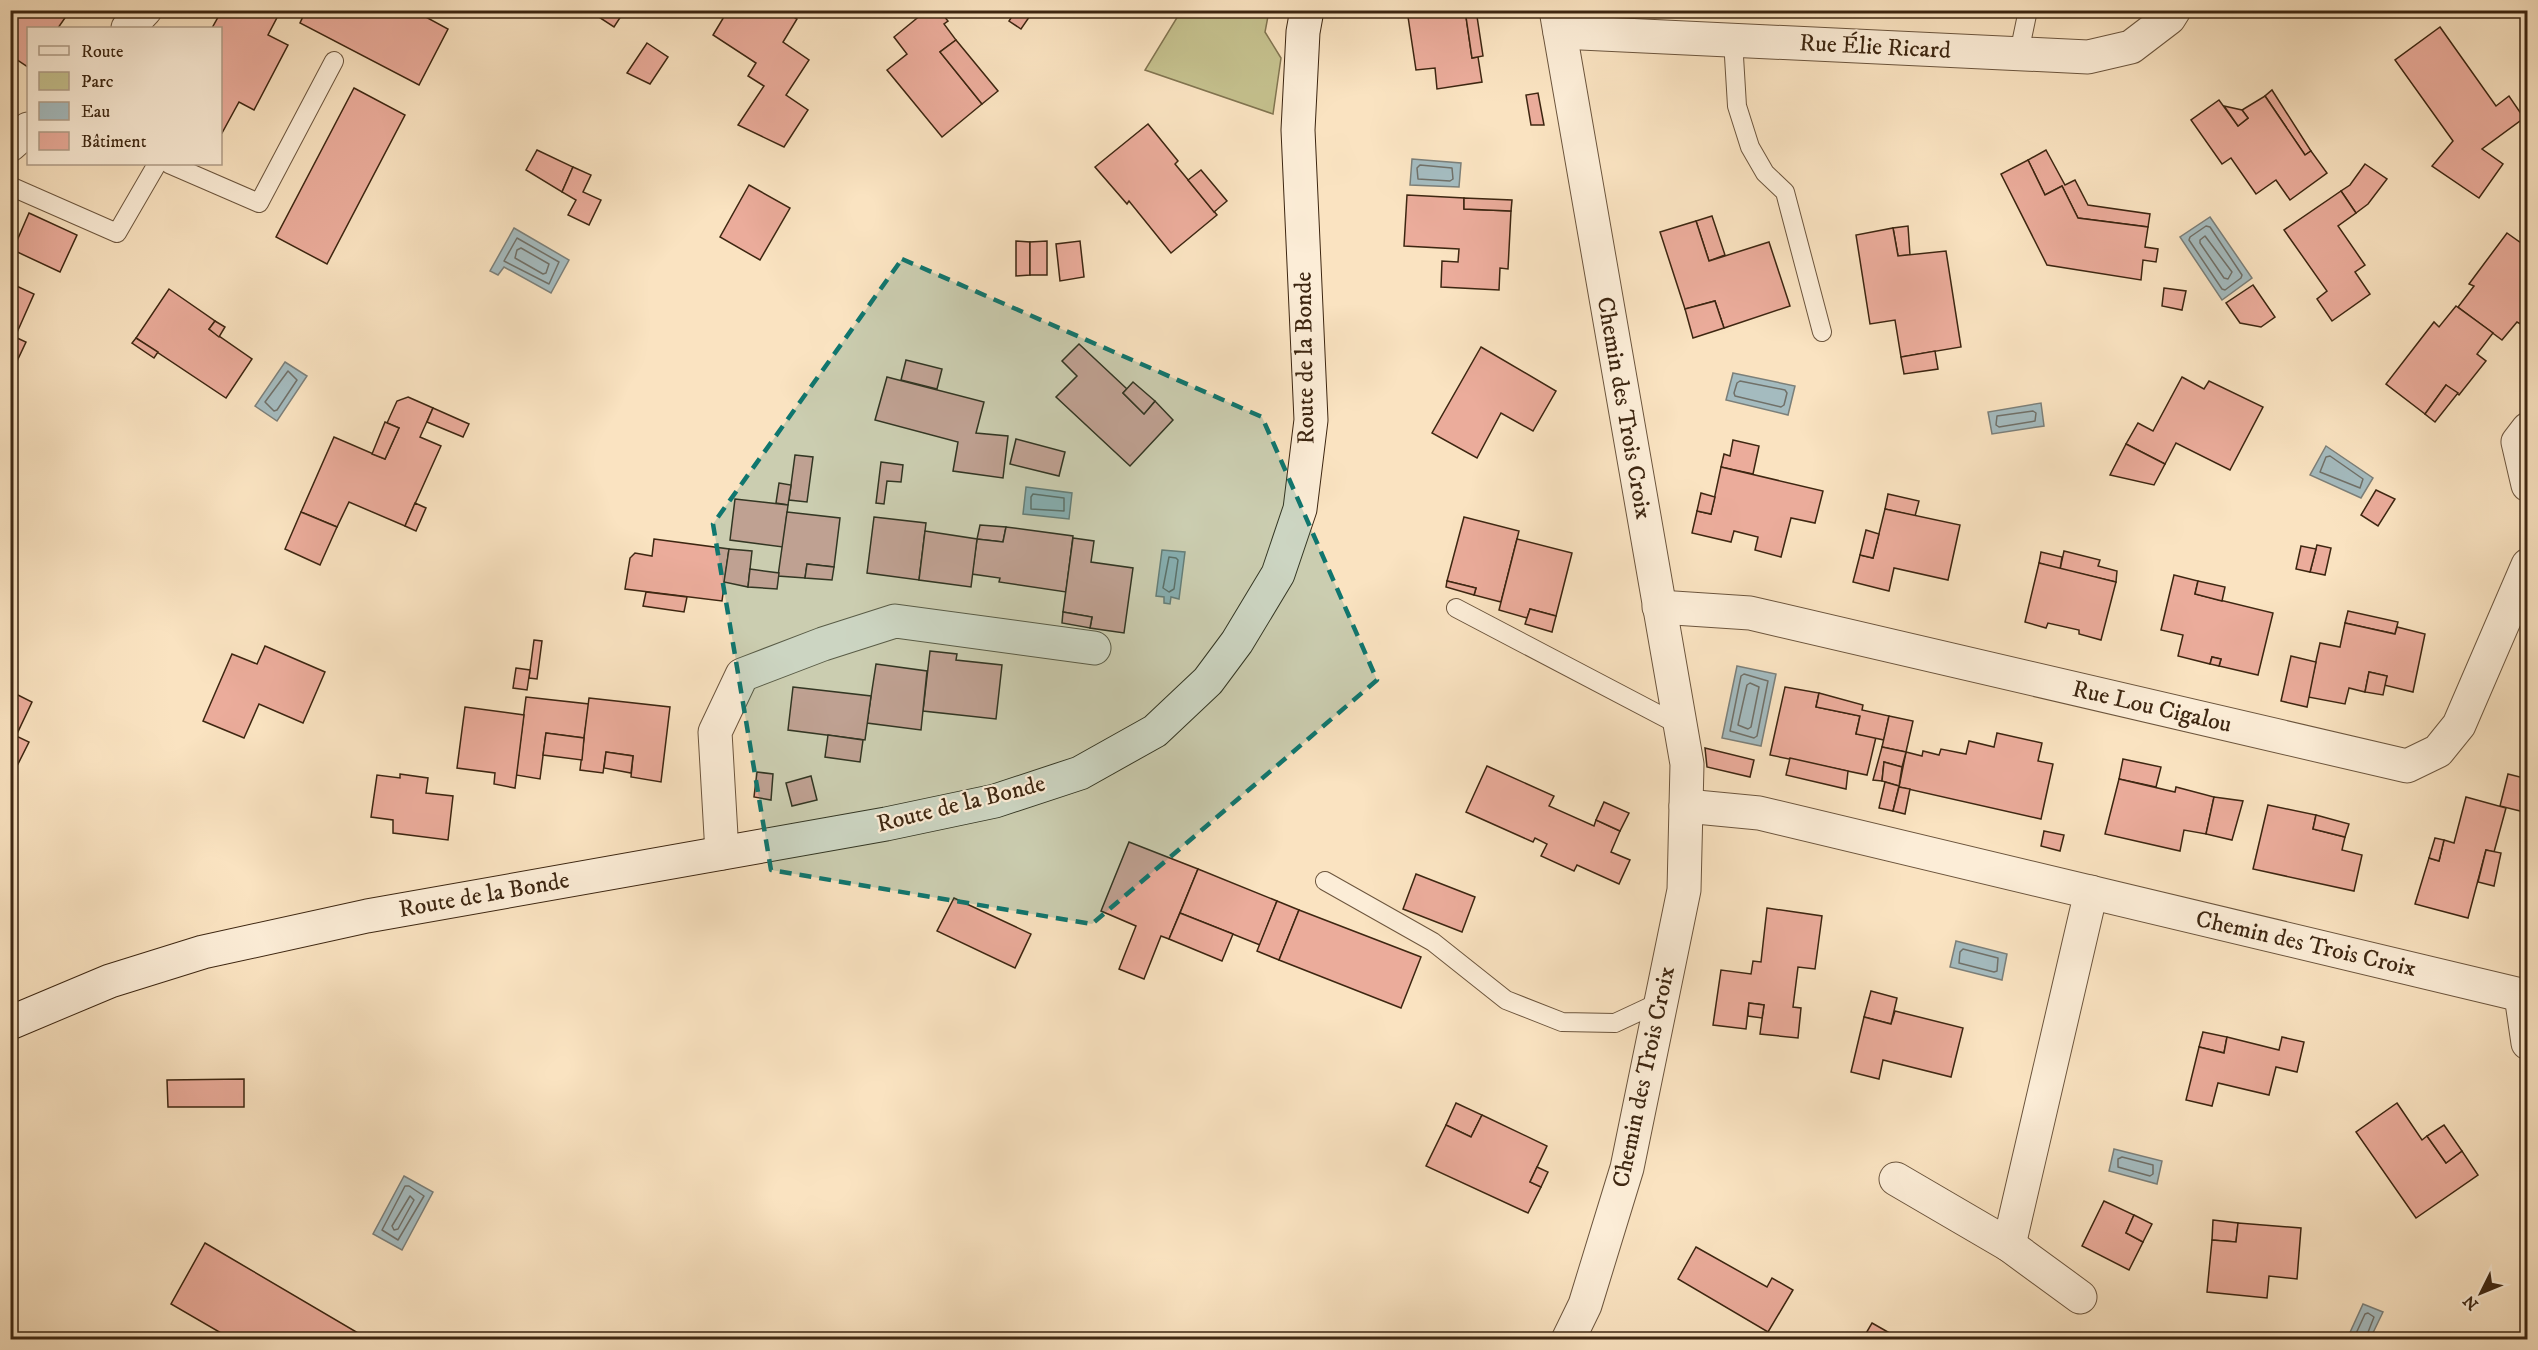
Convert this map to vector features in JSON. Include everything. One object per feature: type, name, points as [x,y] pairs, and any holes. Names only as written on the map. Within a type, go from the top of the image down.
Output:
[{"type":"street","points":[[129,27],[145,10]]},
{"type":"street","name":"Route de la Bonde","points":[[10,1023],[110,981],[203,952],[367,916],[886,824],[995,801],[1080,773],[1155,731],[1208,681],[1237,642],[1278,574],[1300,509],[1311,420],[1298,130],[1303,32],[1307,10]]},
{"type":"street","name":"Rue Élie Ricard","points":[[1558,21],[1733,40],[2088,57],[2131,47],[2169,18],[2174,10]]},
{"type":"street","name":"Chemin des Trois Croix","points":[[1558,21],[1687,764],[1684,890],[1627,1168],[1585,1305],[1568,1340]]},
{"type":"street","points":[[10,145],[27,130]]},
{"type":"street","points":[[2528,429],[2518,442],[2528,485]]},
{"type":"street","name":"Rue Lou Cigalou","points":[[1659,607],[1750,613],[2407,766],[2438,751],[2459,725],[2528,565]]},
{"type":"street","points":[[722,853],[716,732],[742,675],[823,644],[895,621],[1094,648]]},
{"type":"street","name":"Chemin des Trois Croix","points":[[1686,806],[1759,813],[2524,995],[2528,1043]]},
{"type":"street","points":[[2009,1245],[2091,892]]},
{"type":"street","points":[[1896,1179],[2009,1245],[2080,1297]]},
{"type":"lane","points":[[2019,53],[2028,10]]},
{"type":"lane","points":[[1733,40],[1737,106],[1743,127],[1750,147],[1765,173],[1785,192],[1822,332]]},
{"type":"lane","points":[[171,165],[259,203],[334,61]]},
{"type":"lane","points":[[10,186],[117,233],[156,165]]},
{"type":"lane","points":[[1456,608],[1679,724]]},
{"type":"lane","points":[[1325,881],[1433,942],[1506,1000],[1562,1022],[1615,1023],[1660,1002]]},
{"type":"highlighted area","points":[[902,259],[1262,417],[1377,680],[1092,924],[771,870],[713,524]]},
{"type":"green space","points":[[1181,11],[1269,11],[1265,32],[1281,58],[1273,114],[1145,70]]},
{"type":"water","points":[[1412,159],[1461,163],[1459,187],[1410,185]]},
{"type":"water","points":[[2210,217],[2252,278],[2222,300],[2180,237]]},
{"type":"water","points":[[514,228],[569,260],[551,293],[504,267],[498,275],[490,271]]},
{"type":"water","points":[[285,362],[307,376],[277,421],[255,406]]},
{"type":"water","points":[[1733,373],[1795,386],[1788,415],[1726,400]]},
{"type":"water","points":[[2041,403],[2044,426],[1992,434],[1988,412]]},
{"type":"water","points":[[2326,446],[2373,478],[2361,498],[2310,475]]},
{"type":"water","points":[[1026,487],[1072,493],[1069,519],[1023,514]]},
{"type":"water","points":[[1162,550],[1185,552],[1179,599],[1171,597],[1170,604],[1164,603],[1164,597],[1156,596]]},
{"type":"water","points":[[1737,666],[1776,674],[1761,746],[1722,738]]},
{"type":"water","points":[[1956,941],[2007,954],[2002,980],[1950,967]]},
{"type":"water","points":[[2114,1149],[2162,1161],[2157,1184],[2109,1171]]},
{"type":"water","points":[[404,1176],[433,1192],[402,1250],[373,1234]]},
{"type":"water","points":[[2363,1304],[2383,1312],[2370,1339],[2347,1339]]},
{"type":"building","points":[[10,10],[60,10],[67,15],[59,27],[27,27],[27,66],[10,55]]},
{"type":"building","points":[[228,10],[281,10],[268,35],[288,45],[254,110],[239,102],[222,133],[222,27],[213,27],[221,12],[226,14]]},
{"type":"building","points":[[306,10],[413,10],[448,29],[419,85],[300,23]]},
{"type":"building","points":[[588,10],[625,10],[614,27]]},
{"type":"building","points":[[728,10],[783,10],[797,19],[783,42],[809,60],[786,95],[808,110],[784,147],[738,125],[764,86],[748,76],[756,63],[713,35]]},
{"type":"building","points":[[927,10],[939,10],[948,21],[944,24],[956,40],[940,52],[982,104],[942,137],[887,70],[907,54],[894,37]]},
{"type":"building","points":[[1016,10],[1034,10],[1021,29],[1009,21]]},
{"type":"building","points":[[1407,10],[1465,10],[1472,58],[1478,57],[1482,82],[1437,89],[1435,68],[1416,70]]},
{"type":"building","points":[[1465,10],[1476,10],[1483,56],[1472,58]]},
{"type":"building","points":[[2440,27],[2496,106],[2509,96],[2524,118],[2482,149],[2503,164],[2479,198],[2432,166],[2453,141],[2395,60]]},
{"type":"building","points":[[956,40],[998,91],[982,104],[940,52]]},
{"type":"building","points":[[647,43],[668,57],[650,84],[627,73]]},
{"type":"building","points":[[354,88],[405,115],[327,264],[276,237]]},
{"type":"building","points":[[2272,90],[2311,151],[2305,155],[2265,96]]},
{"type":"building","points":[[1538,93],[1544,125],[1531,125],[1526,95]]},
{"type":"building","points":[[2265,96],[2305,155],[2311,151],[2327,173],[2290,200],[2276,180],[2256,194],[2231,158],[2222,164],[2191,120],[2219,100],[2238,126],[2248,118],[2242,110]]},
{"type":"building","points":[[2224,106],[2242,110],[2248,118],[2238,126]]},
{"type":"building","points":[[1148,124],[1178,161],[1175,164],[1217,215],[1171,253],[1129,201],[1127,204],[1095,167]]},
{"type":"building","points":[[537,150],[573,167],[562,192],[526,170]]},
{"type":"building","points":[[2046,150],[2065,185],[2075,180],[2088,205],[2150,214],[2148,227],[2078,218],[2062,186],[2045,195],[2028,160]]},
{"type":"building","points":[[2028,160],[2045,195],[2062,186],[2078,218],[2148,227],[2145,247],[2158,249],[2156,262],[2143,260],[2141,280],[2047,265],[2001,174]]},
{"type":"building","points":[[2365,164],[2387,179],[2368,204],[2356,213],[2341,191],[2350,185]]},
{"type":"building","points":[[573,167],[591,175],[583,192],[601,200],[589,225],[568,215],[576,200],[562,192]]},
{"type":"building","points":[[1201,170],[1227,201],[1214,212],[1188,180]]},
{"type":"building","points":[[749,185],[790,208],[760,260],[720,237]]},
{"type":"building","points":[[2341,191],[2356,213],[2338,226],[2365,265],[2355,272],[2370,294],[2332,321],[2317,299],[2327,291],[2284,230]]},
{"type":"building","points":[[1407,195],[1464,198],[1464,209],[1511,211],[1508,269],[1500,268],[1499,290],[1441,287],[1442,261],[1458,262],[1459,249],[1404,246]]},
{"type":"building","points":[[1464,198],[1512,200],[1511,211],[1464,209]]},
{"type":"building","points":[[29,213],[77,235],[60,272],[13,250]]},
{"type":"building","points":[[1712,216],[1725,255],[1709,261],[1696,221]]},
{"type":"building","points":[[1696,221],[1709,261],[1769,242],[1790,306],[1724,328],[1715,301],[1685,309],[1660,232]]},
{"type":"building","points":[[1908,226],[1910,255],[1898,256],[1893,228]]},
{"type":"building","points":[[1893,228],[1898,256],[1946,251],[1961,347],[1901,357],[1895,320],[1870,324],[1856,235]]},
{"type":"building","points":[[2507,233],[2528,248],[2528,326],[2517,322],[2502,340],[2458,307],[2474,286],[2469,284]]},
{"type":"building","points":[[1016,241],[1030,242],[1030,275],[1016,276]]},
{"type":"building","points":[[1047,241],[1047,275],[1030,275],[1030,242]]},
{"type":"building","points":[[1080,241],[1084,277],[1060,281],[1056,244]]},
{"type":"building","points":[[10,283],[34,294],[15,337],[26,342],[10,376]]},
{"type":"building","points":[[2253,285],[2275,317],[2261,327],[2240,323],[2226,303]]},
{"type":"building","points":[[2164,288],[2186,291],[2182,310],[2162,306]]},
{"type":"building","points":[[169,289],[215,321],[209,329],[252,359],[226,398],[136,338]]},
{"type":"building","points":[[1715,301],[1724,328],[1693,338],[1685,309]]},
{"type":"building","points":[[2456,306],[2493,333],[2477,354],[2486,361],[2459,395],[2446,385],[2425,414],[2386,384],[2434,322],[2439,327]]},
{"type":"building","points":[[215,321],[225,327],[219,337],[209,329]]},
{"type":"building","points":[[136,338],[158,352],[154,358],[132,343]]},
{"type":"building","points":[[1079,344],[1127,389],[1123,393],[1144,414],[1155,401],[1173,420],[1130,466],[1056,397],[1077,376],[1062,361]]},
{"type":"building","points":[[1481,347],[1556,391],[1533,431],[1501,413],[1477,458],[1432,433]]},
{"type":"building","points":[[1935,351],[1938,369],[1904,374],[1901,357]]},
{"type":"building","points":[[906,360],[942,369],[937,389],[901,380]]},
{"type":"building","points":[[887,377],[984,402],[976,433],[1008,436],[1003,478],[953,471],[958,442],[875,420]]},
{"type":"building","points":[[2182,377],[2204,389],[2209,381],[2263,407],[2230,470],[2176,443],[2165,464],[2126,444],[2138,423],[2153,431]]},
{"type":"building","points":[[1133,382],[1155,401],[1144,414],[1123,393]]},
{"type":"building","points":[[2446,385],[2458,393],[2435,422],[2425,414]]},
{"type":"building","points":[[408,397],[433,408],[420,437],[441,446],[405,526],[349,502],[337,527],[301,512],[334,437],[385,459],[399,428],[387,423],[397,401]]},
{"type":"building","points":[[433,408],[469,424],[463,437],[427,422]]},
{"type":"building","points":[[385,422],[399,428],[385,459],[372,454]]},
{"type":"building","points":[[1016,439],[1065,452],[1059,476],[1010,464]]},
{"type":"building","points":[[1733,440],[1759,446],[1753,474],[1721,467],[1724,454],[1730,456]]},
{"type":"building","points":[[2126,444],[2165,464],[2154,485],[2110,475]]},
{"type":"building","points":[[795,455],[813,457],[807,502],[789,500]]},
{"type":"building","points":[[881,462],[903,465],[901,482],[887,481],[884,504],[876,503]]},
{"type":"building","points":[[1721,467],[1823,491],[1815,523],[1791,518],[1781,557],[1755,550],[1758,537],[1734,531],[1731,542],[1692,533],[1697,511],[1711,514]]},
{"type":"building","points":[[779,483],[791,485],[788,505],[776,503]]},
{"type":"building","points":[[2376,490],[2395,499],[2378,526],[2361,515]]},
{"type":"building","points":[[1701,493],[1715,497],[1711,514],[1697,511]]},
{"type":"building","points":[[1888,494],[1919,501],[1915,516],[1885,509]]},
{"type":"building","points":[[735,499],[788,505],[783,547],[730,540]]},
{"type":"building","points":[[415,503],[426,508],[416,531],[405,526]]},
{"type":"building","points":[[1885,509],[1960,525],[1948,580],[1894,568],[1889,591],[1853,582],[1860,555],[1873,558]]},
{"type":"building","points":[[301,512],[337,527],[320,565],[285,549]]},
{"type":"building","points":[[787,512],[840,518],[834,567],[807,564],[805,578],[778,576]]},
{"type":"building","points":[[874,517],[926,523],[919,580],[867,573]]},
{"type":"building","points":[[1464,517],[1519,531],[1501,602],[1474,595],[1476,588],[1447,581]]},
{"type":"building","points":[[980,525],[1006,527],[1003,542],[977,539]]},
{"type":"building","points":[[1006,527],[1073,536],[1066,592],[999,582],[1000,578],[972,574],[977,539],[1003,542]]},
{"type":"building","points":[[1866,530],[1879,534],[1873,558],[1860,555]]},
{"type":"building","points":[[925,531],[977,539],[971,587],[919,580]]},
{"type":"building","points":[[1073,538],[1094,541],[1091,562],[1133,568],[1124,633],[1090,628],[1092,617],[1063,612]]},
{"type":"building","points":[[654,539],[729,549],[722,601],[625,589],[630,558],[635,553],[652,556]]},
{"type":"building","points":[[1517,539],[1572,553],[1556,616],[1530,609],[1527,618],[1499,610]]},
{"type":"building","points":[[2317,545],[2331,548],[2325,575],[2310,572]]},
{"type":"building","points":[[2301,546],[2316,549],[2310,572],[2296,569]]},
{"type":"building","points":[[729,549],[752,551],[748,587],[724,582]]},
{"type":"building","points":[[2064,551],[2100,560],[2098,566],[2117,571],[2116,582],[2060,569]]},
{"type":"building","points":[[2041,552],[2062,557],[2060,569],[2039,563]]},
{"type":"building","points":[[2039,563],[2116,582],[2101,640],[2079,634],[2079,630],[2048,623],[2046,628],[2025,622]]},
{"type":"building","points":[[807,564],[834,567],[832,580],[805,578]]},
{"type":"building","points":[[750,569],[779,573],[777,589],[748,587]]},
{"type":"building","points":[[2174,575],[2198,581],[2195,594],[2273,613],[2258,675],[2219,666],[2221,659],[2212,657],[2210,664],[2178,656],[2183,635],[2161,630]]},
{"type":"building","points":[[1447,581],[1476,588],[1474,595],[1446,587]]},
{"type":"building","points":[[2198,581],[2225,587],[2222,601],[2195,594]]},
{"type":"building","points":[[646,592],[687,597],[684,612],[643,606]]},
{"type":"building","points":[[1530,609],[1556,616],[1552,632],[1525,624]]},
{"type":"building","points":[[2348,611],[2398,622],[2395,634],[2345,623]]},
{"type":"building","points":[[1063,612],[1092,617],[1090,628],[1062,623]]},
{"type":"building","points":[[2345,623],[2395,634],[2397,627],[2425,634],[2413,692],[2384,685],[2387,676],[2369,672],[2365,692],[2349,688],[2345,704],[2308,697],[2320,643],[2340,647]]},
{"type":"building","points":[[534,640],[542,641],[537,679],[529,678]]},
{"type":"building","points":[[265,646],[325,672],[303,723],[259,704],[244,738],[203,721],[232,654],[257,664]]},
{"type":"building","points":[[930,651],[957,654],[956,660],[1002,665],[996,719],[923,711]]},
{"type":"building","points":[[2291,656],[2316,662],[2307,707],[2281,701]]},
{"type":"building","points":[[2212,657],[2221,659],[2219,666],[2210,664]]},
{"type":"building","points":[[876,664],[927,671],[921,730],[867,723]]},
{"type":"building","points":[[516,668],[530,670],[527,690],[513,688]]},
{"type":"building","points":[[2369,672],[2387,676],[2383,695],[2365,692]]},
{"type":"building","points":[[793,687],[871,696],[865,740],[788,730]]},
{"type":"building","points":[[1785,687],[1819,693],[1816,707],[1860,716],[1856,734],[1876,737],[1867,775],[1770,755]]},
{"type":"building","points":[[10,691],[32,702],[16,736],[29,742],[10,780]]},
{"type":"building","points":[[1819,693],[1863,705],[1862,710],[1889,716],[1884,740],[1856,734],[1860,716],[1816,707]]},
{"type":"building","points":[[526,697],[589,704],[584,738],[546,733],[540,779],[516,775]]},
{"type":"building","points":[[589,698],[670,707],[661,782],[631,777],[633,756],[606,752],[603,773],[580,770]]},
{"type":"building","points":[[465,707],[524,715],[515,788],[494,784],[495,773],[457,768]]},
{"type":"building","points":[[1889,716],[1913,721],[1906,752],[1882,747]]},
{"type":"building","points":[[546,733],[584,738],[582,760],[543,755]]},
{"type":"building","points":[[1997,733],[2042,743],[2038,761],[2053,764],[2041,819],[1899,787],[1906,752],[1922,756],[1923,751],[1939,755],[1941,749],[1966,754],[1969,741],[1994,747]]},
{"type":"building","points":[[828,735],[863,740],[860,762],[825,757]]},
{"type":"building","points":[[1882,747],[1906,752],[1902,767],[1884,762],[1882,781],[1873,780]]},
{"type":"building","points":[[1705,748],[1754,760],[1750,777],[1707,767]]},
{"type":"building","points":[[606,752],[633,756],[631,773],[604,768]]},
{"type":"building","points":[[1790,758],[1848,771],[1846,789],[1786,775]]},
{"type":"building","points":[[2123,759],[2161,767],[2156,787],[2119,779]]},
{"type":"building","points":[[1884,762],[1902,767],[1899,786],[1882,781]]},
{"type":"building","points":[[1487,766],[1554,796],[1549,806],[1594,826],[1596,820],[1620,831],[1611,852],[1630,860],[1619,884],[1577,865],[1574,871],[1541,856],[1547,844],[1535,838],[1533,842],[1466,812]]},
{"type":"building","points":[[757,772],[773,774],[771,800],[754,797]]},
{"type":"building","points":[[400,774],[428,778],[426,793],[453,796],[448,840],[393,833],[393,820],[371,817],[377,775],[400,778]]},
{"type":"building","points":[[2508,774],[2528,779],[2528,813],[2500,806]]},
{"type":"building","points":[[811,776],[817,800],[792,806],[786,783]]},
{"type":"building","points":[[2119,779],[2175,792],[2176,787],[2214,797],[2206,834],[2184,830],[2180,851],[2105,834]]},
{"type":"building","points":[[1885,782],[1899,786],[1893,811],[1879,808]]},
{"type":"building","points":[[1899,787],[1910,789],[1905,814],[1893,811]]},
{"type":"building","points":[[2214,797],[2243,801],[2232,840],[2206,834]]},
{"type":"building","points":[[2466,797],[2506,808],[2494,852],[2486,850],[2468,918],[2415,904],[2429,858],[2439,861],[2444,840],[2454,843]]},
{"type":"building","points":[[1604,802],[1629,813],[1620,831],[1596,820]]},
{"type":"building","points":[[2268,805],[2316,815],[2313,829],[2345,837],[2342,850],[2362,855],[2354,891],[2253,869]]},
{"type":"building","points":[[2316,815],[2349,824],[2345,837],[2313,829]]},
{"type":"building","points":[[2044,831],[2064,835],[2060,851],[2041,846]]},
{"type":"building","points":[[2435,838],[2444,840],[2439,861],[2429,858]]},
{"type":"building","points":[[1129,842],[1198,869],[1169,939],[1161,936],[1144,979],[1119,969],[1136,926],[1101,911]]},
{"type":"building","points":[[2486,850],[2501,853],[2494,886],[2478,882]]},
{"type":"building","points":[[1198,869],[1277,901],[1260,945],[1180,913]]},
{"type":"building","points":[[1416,874],[1475,897],[1462,932],[1403,909]]},
{"type":"building","points":[[954,898],[1031,934],[1015,968],[937,931]]},
{"type":"building","points":[[1277,901],[1299,910],[1279,960],[1257,951]]},
{"type":"building","points":[[1767,908],[1822,916],[1815,969],[1798,967],[1793,1007],[1801,1008],[1798,1038],[1760,1034],[1764,1005],[1749,1003],[1746,1029],[1713,1025],[1721,970],[1751,974],[1753,961],[1761,962]]},
{"type":"building","points":[[1299,910],[1421,957],[1401,1008],[1279,960]]},
{"type":"building","points":[[1180,913],[1233,934],[1222,961],[1169,939]]},
{"type":"building","points":[[1871,991],[1897,998],[1891,1024],[1864,1017]]},
{"type":"building","points":[[1749,1003],[1764,1005],[1762,1018],[1748,1016]]},
{"type":"building","points":[[1895,1011],[1963,1028],[1951,1077],[1883,1060],[1879,1079],[1851,1072],[1864,1017],[1891,1024]]},
{"type":"building","points":[[2203,1032],[2227,1037],[2224,1053],[2199,1047]]},
{"type":"building","points":[[2227,1037],[2279,1050],[2282,1037],[2304,1042],[2297,1072],[2276,1067],[2269,1095],[2218,1083],[2212,1106],[2186,1100],[2199,1047],[2224,1053]]},
{"type":"building","points":[[244,1079],[244,1107],[168,1107],[167,1080]]},
{"type":"building","points":[[1456,1103],[1482,1115],[1471,1137],[1446,1125]]},
{"type":"building","points":[[2397,1103],[2422,1140],[2427,1136],[2446,1163],[2462,1151],[2478,1175],[2416,1218],[2356,1132]]},
{"type":"building","points":[[1482,1115],[1547,1146],[1530,1182],[1541,1187],[1528,1213],[1426,1166],[1446,1125],[1471,1137]]},
{"type":"building","points":[[2444,1125],[2462,1151],[2446,1163],[2427,1136]]},
{"type":"building","points":[[1537,1167],[1548,1172],[1541,1187],[1530,1182]]},
{"type":"building","points":[[2104,1201],[2134,1215],[2126,1233],[2143,1242],[2129,1270],[2082,1246]]},
{"type":"building","points":[[2134,1215],[2152,1224],[2143,1242],[2126,1233]]},
{"type":"building","points":[[2213,1220],[2238,1223],[2236,1242],[2212,1240]]},
{"type":"building","points":[[2238,1223],[2301,1228],[2297,1279],[2269,1276],[2267,1298],[2207,1292],[2212,1240],[2236,1242]]},
{"type":"building","points":[[205,1243],[370,1340],[233,1340],[171,1304]]},
{"type":"building","points":[[1696,1247],[1767,1287],[1772,1278],[1793,1290],[1768,1332],[1678,1279]]},
{"type":"building","points":[[1872,1323],[1902,1340],[1862,1340]]}]
